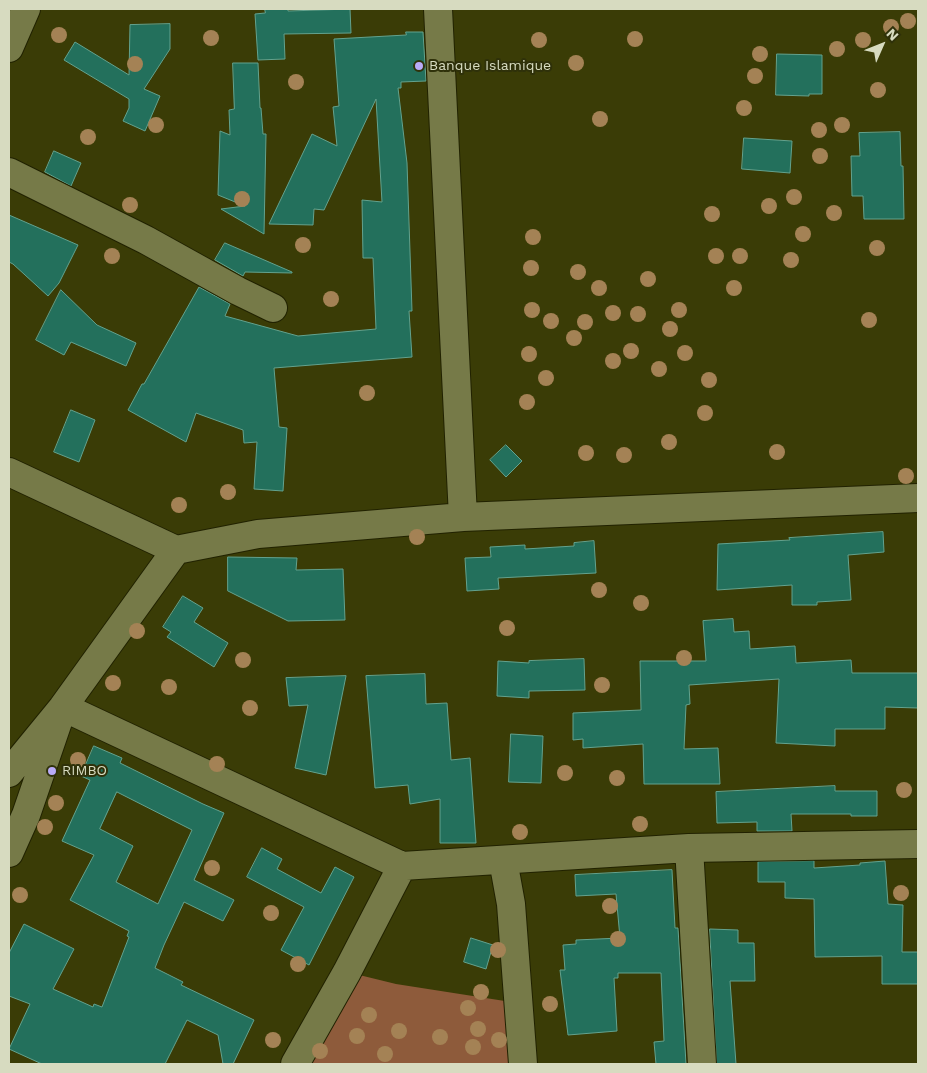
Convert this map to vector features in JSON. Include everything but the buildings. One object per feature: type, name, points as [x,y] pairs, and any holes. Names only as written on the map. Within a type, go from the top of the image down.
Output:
[{"type":"street","points":[[9,48],[26,9]]},
{"type":"street","points":[[438,9],[463,516]]},
{"type":"street","points":[[9,172],[146,240],[238,291],[273,308]]},
{"type":"street","points":[[9,472],[176,550],[258,534],[463,516],[918,498]]},
{"type":"street","points":[[9,773],[63,707],[176,550]]},
{"type":"street","points":[[9,853],[26,815],[63,707]]},
{"type":"street","points":[[63,707],[402,866],[689,848],[918,844]]},
{"type":"street","points":[[689,848],[702,1064]]},
{"type":"street","points":[[503,860],[511,904],[523,1064]]},
{"type":"street","points":[[295,1064],[347,972],[402,866]]},
{"type":"shaded area","points":[[347,972],[396,984],[524,1004],[526,1064],[295,1064]]},
{"type":"place","name":"Banque Islamique","points":[[419,66]]},
{"type":"place","name":"RIMBO","points":[[52,771]]}]
